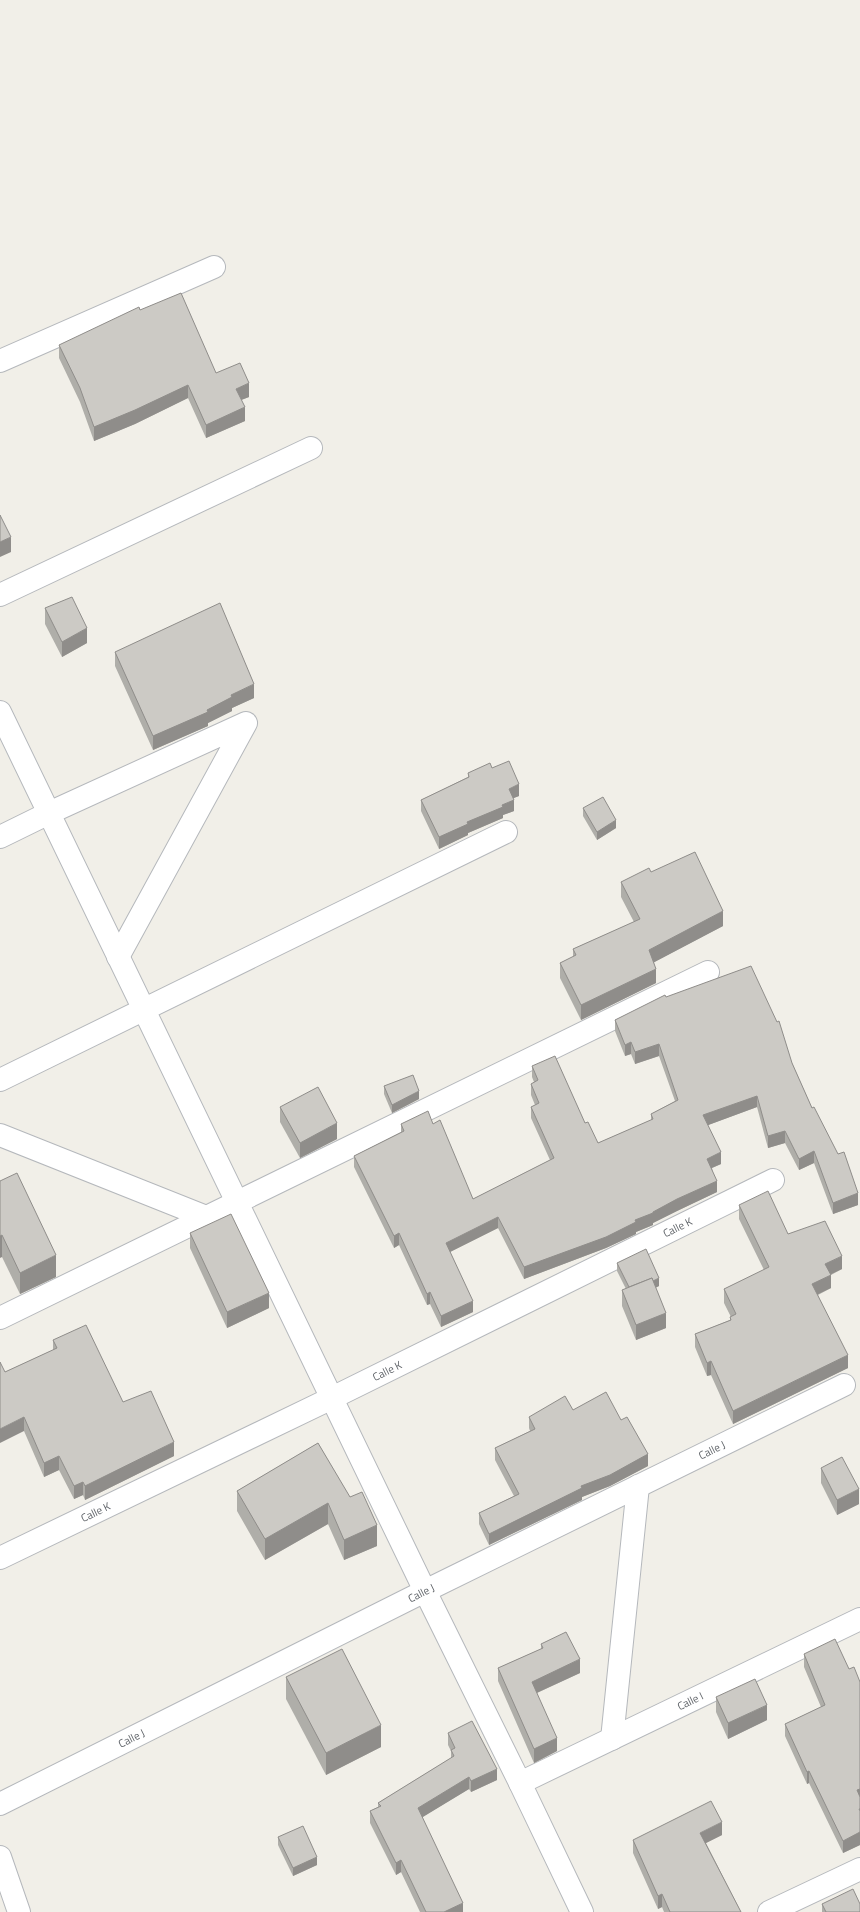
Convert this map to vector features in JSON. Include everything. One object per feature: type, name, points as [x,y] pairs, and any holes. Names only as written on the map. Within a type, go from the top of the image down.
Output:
[{"type":"street","points":[[0,361],[214,267]]},
{"type":"street","points":[[0,595],[311,448]]},
{"type":"street","points":[[0,712],[424,1591],[520,1783],[582,1912]]},
{"type":"street","points":[[0,837],[246,723],[118,957]]},
{"type":"street","points":[[0,1080],[506,832]]},
{"type":"street","points":[[0,1318],[708,972]]},
{"type":"street","points":[[0,1135],[206,1217]]},
{"type":"street","name":"Calle K","points":[[0,1558],[332,1398],[773,1180]]},
{"type":"street","name":"Calle J","points":[[0,1804],[424,1591],[844,1385]]},
{"type":"street","points":[[612,1738],[638,1486]]},
{"type":"street","name":"Calle I","points":[[520,1783],[860,1619]]},
{"type":"street","points":[[0,1857],[19,1912]]},
{"type":"street","points":[[769,1912],[860,1869]]},
{"type":"building","points":[[181,293],[216,373],[240,363],[249,383],[236,389],[245,407],[206,425],[188,385],[135,410],[94,427],[80,388],[59,345],[139,307],[140,310]]},
{"type":"building","points":[[0,515],[11,537],[0,542]]},
{"type":"building","points":[[72,597],[87,628],[62,642],[45,608]]},
{"type":"building","points":[[220,603],[254,684],[231,695],[232,697],[207,710],[208,712],[153,736],[115,652]]},
{"type":"building","points":[[509,761],[519,784],[509,789],[514,800],[502,805],[503,807],[467,822],[468,824],[439,837],[421,800],[469,777],[468,773],[490,763],[492,768]]},
{"type":"building","points":[[603,797],[616,820],[597,832],[583,808]]},
{"type":"building","points":[[695,852],[723,911],[649,950],[656,969],[581,1005],[560,963],[576,955],[573,949],[640,919],[621,882],[649,868],[651,872]]},
{"type":"building","points":[[751,966],[777,1022],[779,1021],[792,1063],[812,1108],[814,1107],[838,1154],[844,1152],[858,1193],[833,1203],[814,1151],[799,1159],[785,1131],[768,1136],[757,1096],[703,1115],[721,1152],[707,1159],[717,1181],[677,1199],[653,1213],[635,1220],[636,1222],[606,1237],[524,1267],[498,1217],[446,1243],[473,1301],[441,1316],[430,1292],[427,1294],[399,1233],[394,1236],[354,1156],[404,1131],[401,1124],[428,1111],[433,1124],[440,1120],[473,1199],[554,1158],[531,1107],[539,1103],[531,1084],[538,1080],[532,1066],[555,1056],[585,1123],[588,1122],[598,1143],[653,1119],[651,1114],[678,1100],[659,1044],[635,1052],[631,1042],[625,1045],[615,1020],[665,995],[666,997]]},
{"type":"building","points":[[413,1075],[419,1091],[392,1105],[384,1086]]},
{"type":"building","points":[[318,1087],[337,1123],[300,1143],[280,1107]]},
{"type":"building","points":[[17,1173],[56,1255],[20,1273],[2,1235],[0,1236],[0,1181]]},
{"type":"building","points":[[768,1191],[788,1234],[825,1221],[842,1256],[825,1264],[831,1275],[812,1284],[848,1355],[733,1411],[711,1361],[707,1363],[695,1334],[731,1320],[730,1317],[736,1314],[724,1289],[769,1267],[739,1205]]},
{"type":"building","points":[[231,1214],[269,1293],[227,1312],[190,1233]]},
{"type":"building","points":[[646,1249],[659,1278],[653,1281],[652,1278],[629,1287],[617,1263]]},
{"type":"building","points":[[652,1278],[666,1313],[636,1325],[622,1290]]},
{"type":"building","points":[[86,1325],[123,1402],[151,1391],[174,1442],[85,1486],[83,1482],[74,1486],[59,1456],[44,1463],[24,1417],[0,1429],[0,1362],[5,1372],[57,1348],[53,1340]]},
{"type":"building","points":[[606,1392],[621,1420],[627,1417],[648,1454],[610,1475],[581,1486],[582,1488],[489,1534],[479,1513],[519,1494],[495,1448],[535,1429],[529,1417],[565,1396],[573,1410]]},
{"type":"building","points":[[318,1443],[350,1497],[362,1492],[377,1525],[344,1540],[328,1503],[265,1539],[237,1491]]},
{"type":"building","points":[[842,1457],[859,1489],[837,1500],[821,1468]]},
{"type":"building","points":[[566,1632],[580,1659],[532,1682],[557,1738],[534,1749],[498,1668],[543,1648],[541,1644]]},
{"type":"building","points":[[835,1639],[849,1669],[854,1667],[860,1682],[860,1789],[857,1790],[860,1797],[860,1832],[843,1841],[809,1771],[807,1772],[785,1724],[825,1705],[804,1654]]},
{"type":"building","points":[[342,1649],[381,1725],[326,1753],[286,1677]]},
{"type":"building","points":[[755,1679],[767,1705],[728,1723],[716,1697]]},
{"type":"building","points":[[472,1721],[497,1769],[471,1781],[469,1777],[418,1808],[463,1903],[444,1912],[426,1912],[401,1860],[396,1863],[370,1811],[381,1806],[378,1803],[454,1756],[451,1750],[455,1748],[448,1733]]},
{"type":"building","points":[[711,1801],[722,1822],[700,1833],[741,1912],[670,1912],[662,1894],[658,1896],[633,1840]]},
{"type":"building","points":[[303,1826],[317,1857],[293,1868],[278,1837]]},
{"type":"building","points":[[853,1889],[860,1904],[860,1912],[826,1912],[822,1904]]}]
